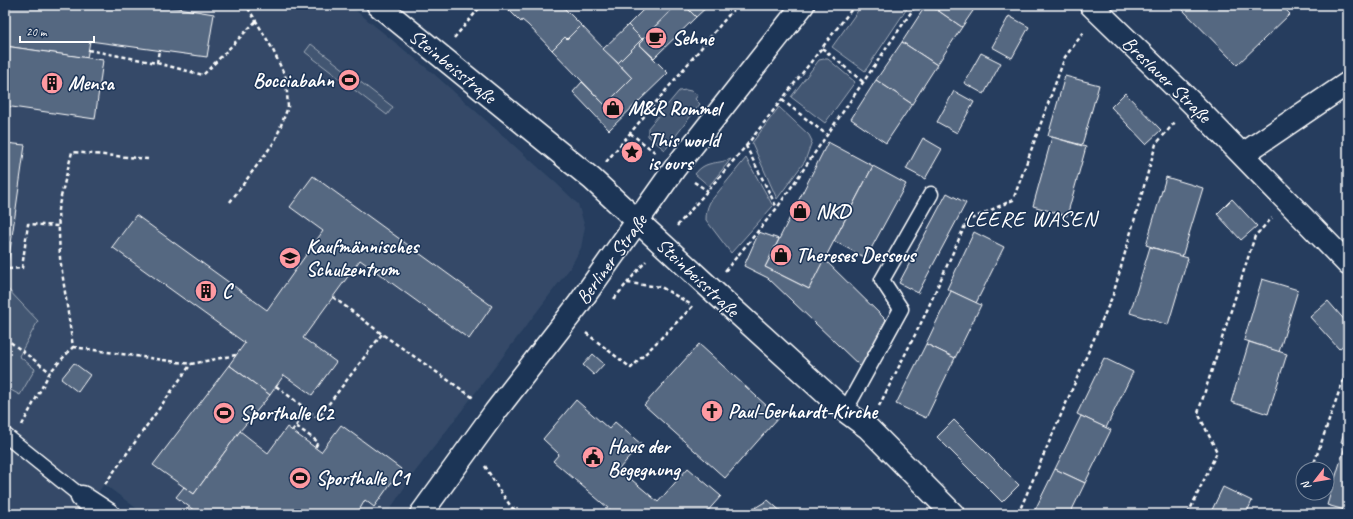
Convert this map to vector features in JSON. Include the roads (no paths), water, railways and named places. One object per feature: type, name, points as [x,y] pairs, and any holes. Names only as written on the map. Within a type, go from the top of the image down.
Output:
[{"type":"street","name":"Steinbeisstraße","points":[[378,5],[592,179],[710,289],[845,411],[868,428],[953,514]]},
{"type":"street","name":"Berliner Straße","points":[[421,514],[495,412],[578,305],[675,168],[803,5]]},
{"type":"street","name":"Breslauer Straße","points":[[1095,9],[1243,154],[1287,202],[1348,264]]},
{"type":"street","points":[[1243,154],[1348,83]]},
{"type":"lane","points":[[845,411],[901,309],[882,280],[931,194]]},
{"type":"lane","points":[[9,438],[94,505]]},
{"type":"place","name":"Sehne","points":[[656,38]]},
{"type":"place","name":"Bocciabahn","points":[[349,80]]},
{"type":"place","name":"Mensa","points":[[52,83]]},
{"type":"place","name":"M&R Rommel","points":[[613,108]]},
{"type":"place","name":"This world is ours","points":[[632,152]]},
{"type":"place","name":"NKD","points":[[800,211]]},
{"type":"place","name":"Thereses Dessous","points":[[781,255]]},
{"type":"place","name":"Kaufmännisches Schulzentrum","points":[[290,258]]},
{"type":"place","name":"C","points":[[206,291]]},
{"type":"place","name":"Paul-Gerhardt-Kirche","points":[[712,411]]},
{"type":"place","name":"Sporthalle C2","points":[[224,413]]},
{"type":"place","name":"Haus der Begegnung","points":[[593,457]]},
{"type":"place","name":"Sporthalle C1","points":[[300,478]]},
{"type":"district","name":"LEERE WASEN","points":[[1031,218]]}]
